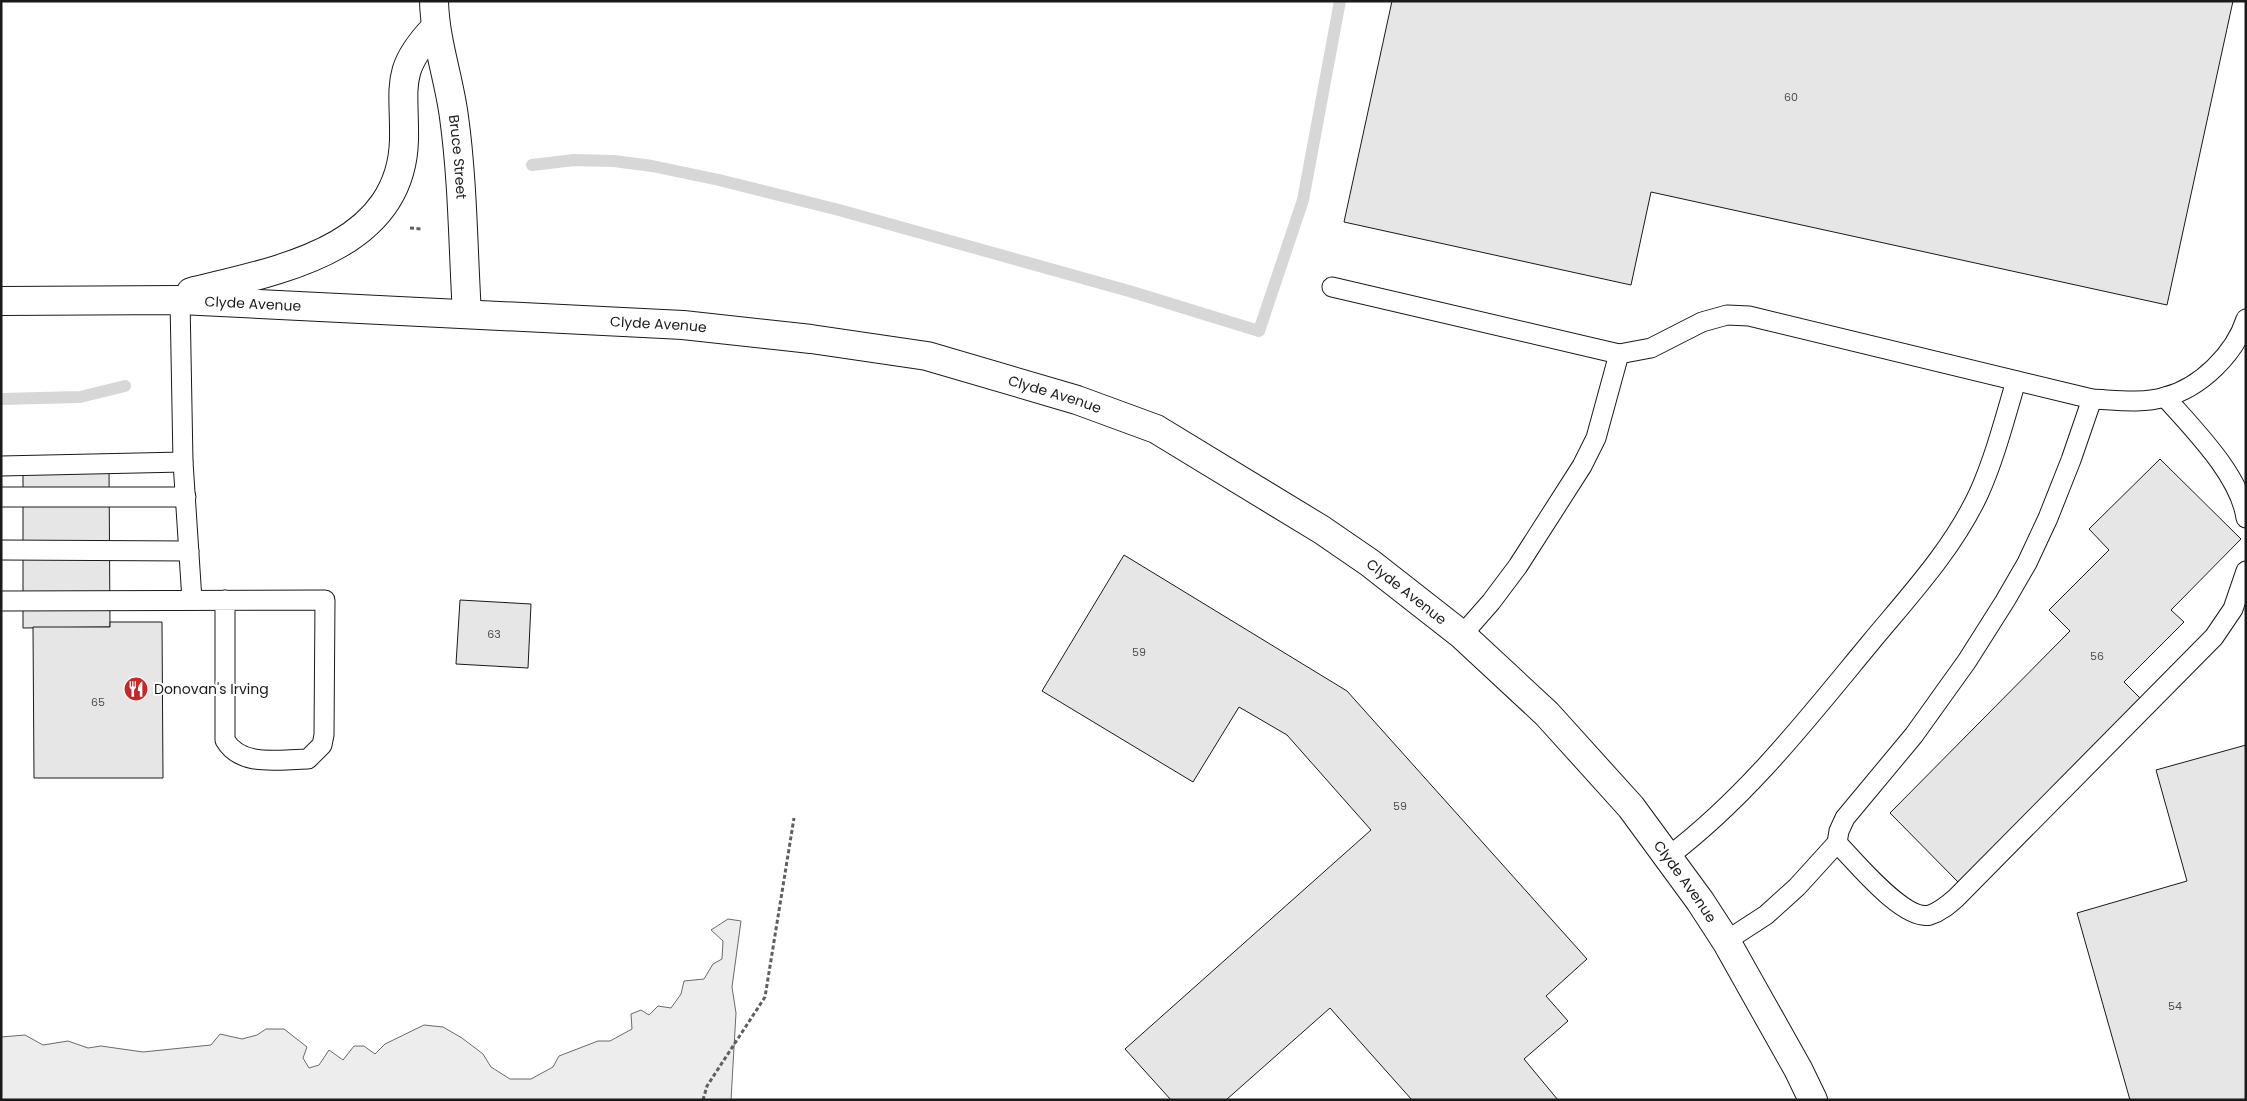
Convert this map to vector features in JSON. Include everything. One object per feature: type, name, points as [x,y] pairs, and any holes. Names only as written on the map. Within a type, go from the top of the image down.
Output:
[{"type":"street","name":"Bruce Street","points":[[434,1],[434,29],[447,74],[454,118],[467,314]]},
{"type":"street","points":[[170,299],[253,277],[317,256],[337,246],[372,219],[388,196],[401,164],[404,141],[403,81],[408,63],[418,46],[434,29]]},
{"type":"street","name":"Clyde Avenue","points":[[1,301],[170,299],[683,325],[811,339],[927,356],[1077,400],[1156,429],[1370,563],[1462,635],[1504,673],[1572,741],[1631,807],[1669,856],[1726,941],[1798,1069],[1813,1100]]},
{"type":"lane","points":[[1332,287],[1619,354],[1651,348],[1702,322],[1727,315],[1749,316],[2092,399],[2132,401],[2165,397],[2199,382],[2225,356],[2246,319]]},
{"type":"lane","points":[[170,299],[186,496],[192,600]]},
{"type":"lane","points":[[1462,635],[1491,602],[1518,566],[1582,466],[1596,438],[1619,354]]},
{"type":"lane","points":[[1669,856],[1701,832],[1747,787],[1822,702],[1941,558],[1979,492],[2016,382]]},
{"type":"lane","points":[[2165,397],[2205,443],[2229,476],[2245,510],[2246,518]]},
{"type":"lane","points":[[1726,941],[1766,915],[1791,893],[1837,843],[1839,830],[1844,818],[1914,735],[1976,646],[2027,562],[2068,468],[2092,399]]},
{"type":"lane","points":[[1,466],[183,462]]},
{"type":"lane","points":[[1,497],[186,496]]},
{"type":"lane","points":[[1,550],[189,551]]},
{"type":"lane","points":[[1837,843],[1898,905],[1913,914],[1928,916],[1942,909],[1956,898],[2214,636],[2233,609],[2246,572]]},
{"type":"lane","points":[[1,601],[192,600],[225,600],[324,600],[324,735],[322,745],[308,759],[247,759],[230,748],[225,740],[225,600]]},
{"type":"path","points":[[407,227],[421,229]]},
{"type":"path","points":[[703,1100],[707,1086],[765,997],[794,818]]},
{"type":"shaded area","points":[[728,919],[741,921],[732,987],[736,1013],[731,1100],[1,1100],[1,1037],[25,1035],[43,1045],[68,1041],[88,1048],[101,1046],[143,1052],[211,1045],[220,1034],[242,1039],[257,1035],[266,1029],[284,1029],[307,1047],[303,1058],[309,1068],[319,1065],[329,1050],[343,1060],[354,1046],[364,1046],[375,1054],[385,1044],[424,1025],[443,1027],[462,1038],[483,1054],[491,1067],[510,1079],[531,1079],[553,1067],[559,1056],[598,1041],[610,1041],[632,1029],[631,1014],[641,1010],[649,1015],[658,1006],[671,1008],[681,994],[684,981],[704,979],[713,964],[722,959],[723,941],[711,930]]},
{"type":"building","points":[[1392,1],[2233,1],[2167,305],[1651,192],[1631,285],[1344,222]]},
{"type":"building","points":[[2160,459],[2241,539],[2171,610],[2184,622],[2124,682],[2141,699],[1959,883],[1890,813],[2070,631],[2049,610],[2109,550],[2089,529]]},
{"type":"building","points":[[23,463],[109,463],[110,627],[23,628]]},
{"type":"building","points":[[1124,555],[1347,691],[1587,959],[1546,996],[1568,1021],[1524,1059],[1558,1100],[1412,1100],[1330,1008],[1226,1100],[1171,1100],[1125,1049],[1371,830],[1287,735],[1239,707],[1193,782],[1042,691]]},
{"type":"building","points":[[460,600],[531,604],[528,668],[456,664]]},
{"type":"building","points":[[110,622],[162,622],[163,778],[34,778],[33,627],[110,627]]},
{"type":"building","points":[[2246,745],[2246,1100],[2130,1100],[2077,913],[2187,881],[2156,770]]},
{"type":"waterway","points":[[532,165],[574,160],[614,161],[652,166],[719,180],[839,210],[1129,291],[1259,331],[1303,200],[1340,1]]},
{"type":"waterway","points":[[1,399],[80,397],[125,386]]},
{"type":"place","name":"Donovan's Irving","points":[[136,689]]}]
